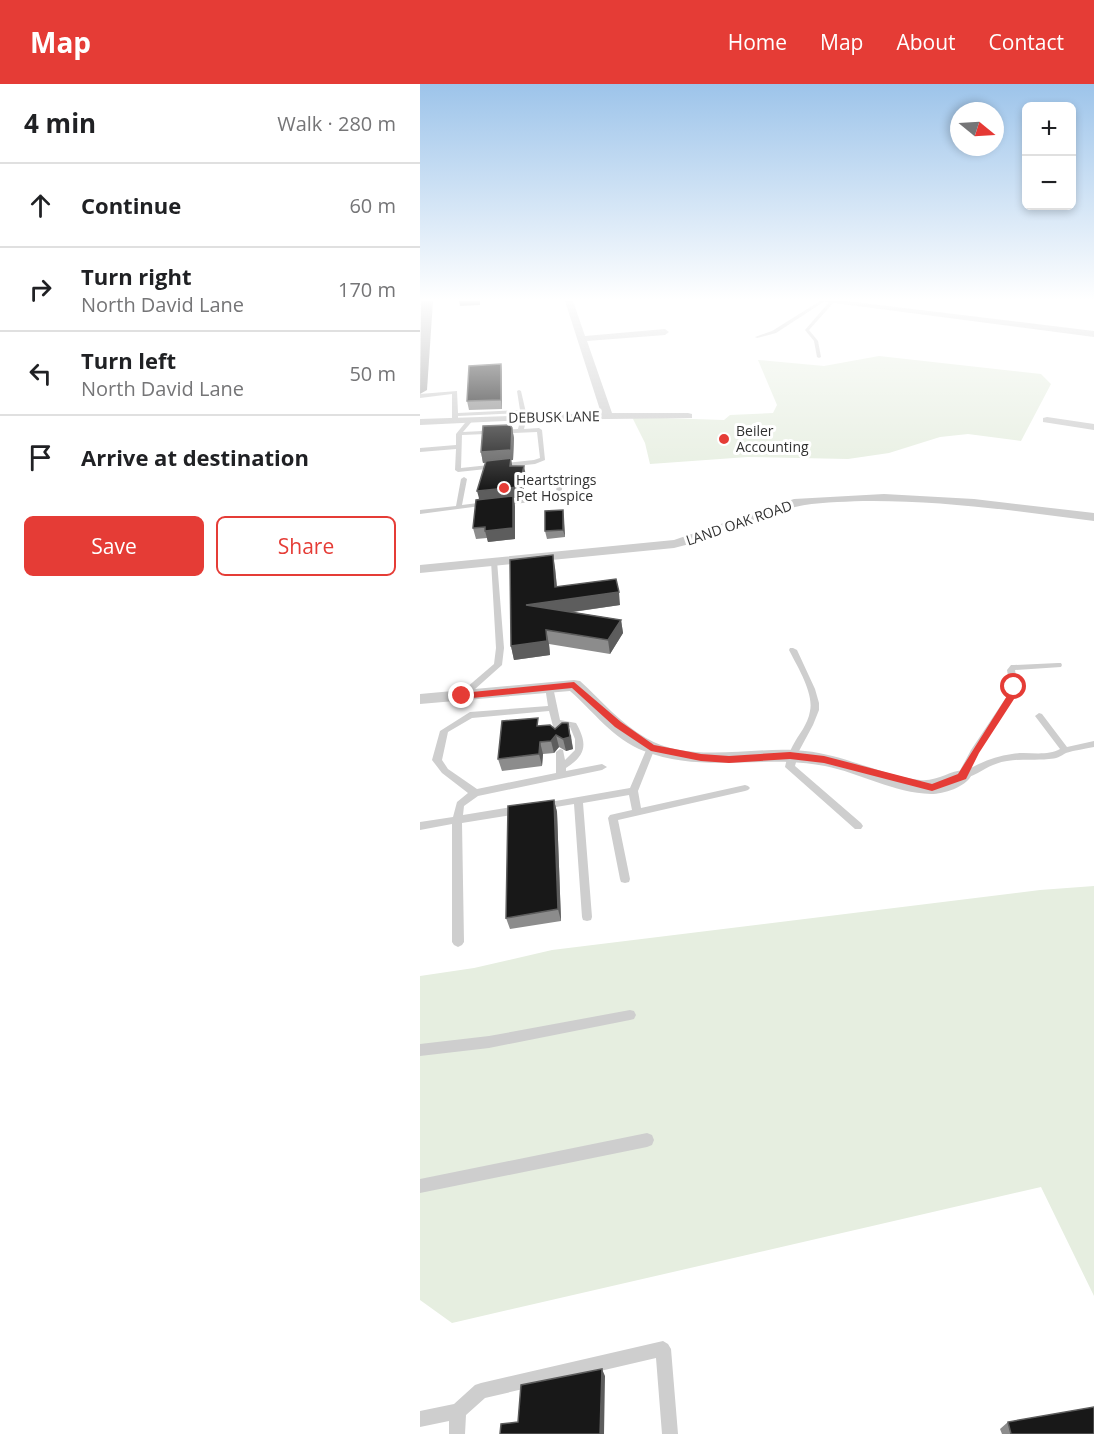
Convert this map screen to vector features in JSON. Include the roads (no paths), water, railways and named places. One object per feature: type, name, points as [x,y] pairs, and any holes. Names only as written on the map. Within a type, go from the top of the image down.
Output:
[{"type":"main road","points":[[420,390],[421,364]]},
{"type":"street","points":[[589,364],[607,416]]},
{"type":"street","name":"DEBUSK LANE","points":[[420,422],[455,417],[471,419],[523,414],[687,416]]},
{"type":"street","points":[[1047,420],[1094,427]]},
{"type":"street","name":"LAND OAK ROAD","points":[[420,569],[640,548],[698,540],[783,506],[824,500],[873,497],[957,499],[1094,517]]},
{"type":"street","points":[[420,699],[574,685],[618,724],[651,748],[711,758],[790,755],[824,759],[932,788],[962,776]]},
{"type":"lane","points":[[519,391],[523,414],[521,430]]},
{"type":"lane","points":[[420,396],[455,392],[455,417],[523,414]]},
{"type":"lane","points":[[459,434],[539,430],[543,459],[458,470],[459,434],[471,419]]},
{"type":"lane","points":[[420,450],[458,447]]},
{"type":"lane","points":[[459,507],[464,479]]},
{"type":"lane","points":[[420,512],[559,498],[560,479]]},
{"type":"lane","points":[[462,696],[498,666],[500,648],[494,561]]},
{"type":"lane","points":[[793,650],[816,705],[813,716],[790,755],[790,767],[858,826]]},
{"type":"lane","points":[[962,776],[974,752],[1011,696],[1014,687],[1011,670],[1058,665]]},
{"type":"lane","points":[[549,687],[558,736]]},
{"type":"lane","points":[[475,793],[445,771],[436,760],[444,731],[470,715],[553,708]]},
{"type":"lane","points":[[1039,717],[1065,750]]},
{"type":"lane","points":[[556,723],[573,725],[579,735],[579,751],[576,759],[561,771]]},
{"type":"lane","points":[[962,776],[990,761],[1020,756],[1051,757],[1065,750],[1094,744]]},
{"type":"lane","points":[[637,812],[633,791],[651,748]]},
{"type":"lane","points":[[560,752],[561,771]]},
{"type":"lane","points":[[458,942],[457,820],[460,804],[475,793],[561,771],[602,767]]},
{"type":"lane","points":[[625,879],[613,818],[745,788]]},
{"type":"lane","points":[[420,826],[633,791]]},
{"type":"lane","points":[[578,800],[587,917]]},
{"type":"lane","points":[[420,1050],[489,1042],[630,1015]]},
{"type":"lane","points":[[420,1186],[647,1140]]},
{"type":"lane","points":[[420,1419],[458,1411],[482,1391],[663,1348],[670,1434]]},
{"type":"lane","points":[[457,1434],[458,1411]]},
{"type":"place","name":"Beiler Accounting","points":[[724,439]]},
{"type":"place","name":"Heartstrings Pet Hospice","points":[[504,488]]}]
